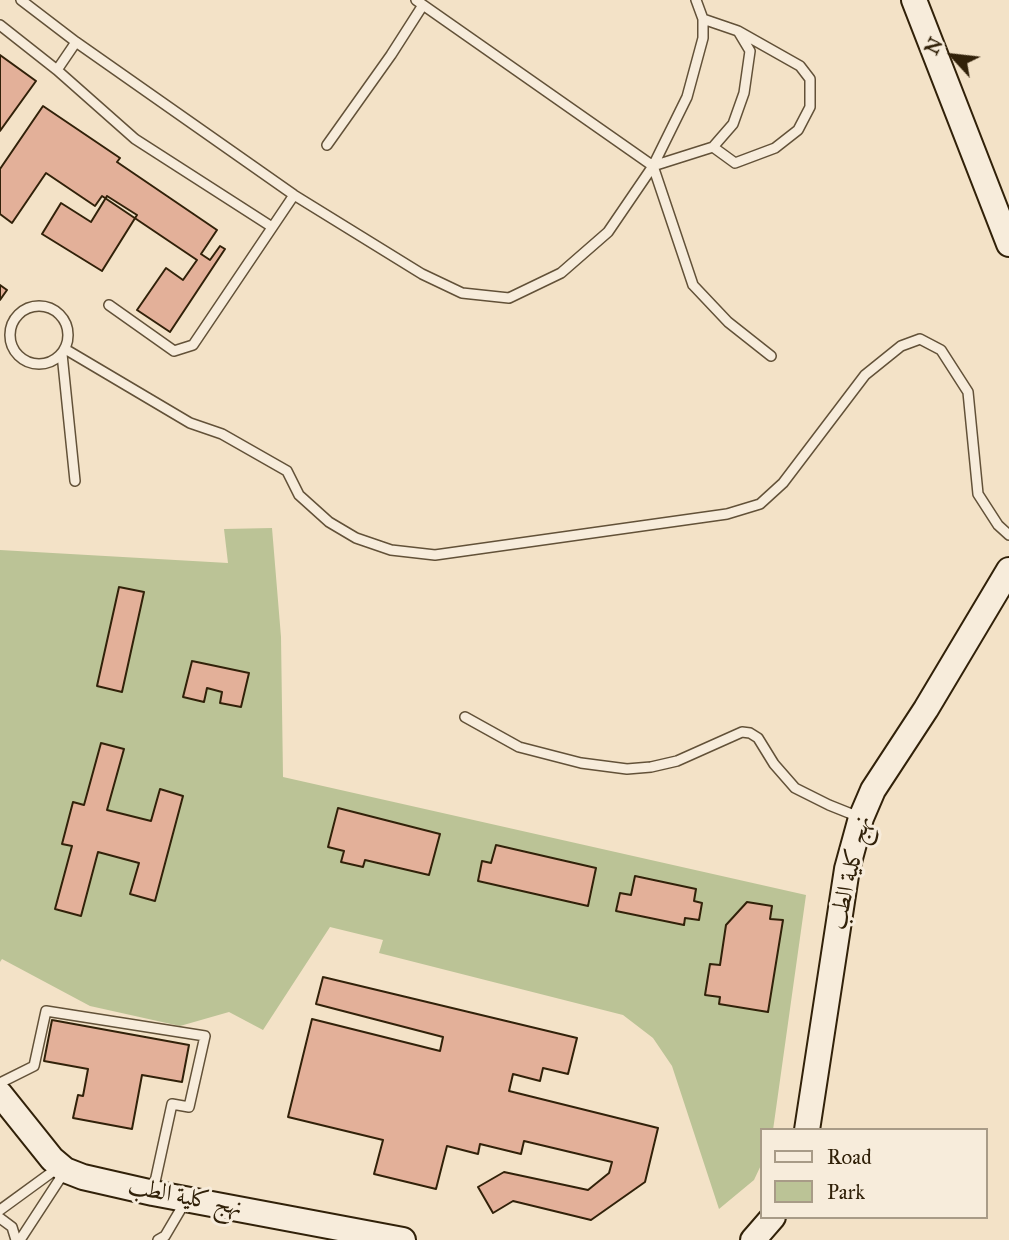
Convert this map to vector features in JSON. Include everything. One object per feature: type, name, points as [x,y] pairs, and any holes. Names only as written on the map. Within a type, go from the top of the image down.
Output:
[{"type":"street","points":[[914,0],[1009,244]]},
{"type":"street","name":"نهج كلية الطب","points":[[807,1128],[847,869],[861,818],[873,790],[926,709],[1009,570]]},
{"type":"street","name":"نهج كلية الطب","points":[[0,1094],[52,1159],[63,1168],[83,1177],[153,1193],[403,1240]]},
{"type":"street","points":[[753,1240],[771,1219]]},
{"type":"lane","points":[[21,0],[76,42],[294,195],[422,274],[462,293],[509,298],[561,273],[608,232],[653,166],[687,97],[702,38],[703,19],[696,0]]},
{"type":"lane","points":[[327,145],[391,55],[420,3],[653,166],[694,285],[728,322],[771,356]]},
{"type":"lane","points":[[703,19],[737,31],[800,66],[810,79],[810,107],[798,130],[775,148],[736,163],[713,147]]},
{"type":"lane","points":[[0,25],[57,70],[135,139],[272,227]]},
{"type":"lane","points":[[653,166],[713,147],[733,124],[744,93],[750,51],[737,31]]},
{"type":"lane","points":[[57,70],[76,42]]},
{"type":"lane","points":[[108,305],[174,352],[193,345],[294,195]]},
{"type":"lane","points":[[64,352],[43,365],[24,361],[12,347],[10,337],[13,321],[26,309],[38,305],[54,309],[64,318],[69,334],[64,352],[75,481]]},
{"type":"lane","points":[[64,352],[190,423],[222,434],[287,471],[299,495],[329,522],[356,538],[391,550],[435,555],[727,514],[760,503],[783,483],[865,375],[901,346],[920,339],[941,350],[968,392],[978,494],[998,526],[1009,535]]},
{"type":"lane","points":[[465,717],[519,747],[581,763],[627,769],[677,761],[742,733],[750,733],[758,738],[774,764],[795,788],[829,806],[861,818]]},
{"type":"lane","points":[[0,1083],[34,1066],[46,1010],[205,1036],[189,1107],[172,1104],[153,1193]]},
{"type":"lane","points":[[0,1210],[63,1168]]},
{"type":"lane","points":[[18,1240],[63,1168]]},
{"type":"lane","points":[[158,1240],[165,1236],[187,1199]]},
{"type":"lane","points":[[0,1218],[12,1227],[18,1240]]},
{"type":"green space","points":[[272,528],[281,637],[283,777],[806,895],[773,1128],[760,1128],[760,1167],[754,1180],[719,1209],[672,1066],[653,1038],[623,1015],[379,953],[383,940],[330,927],[263,1030],[229,1012],[180,1026],[90,1006],[2,959],[0,962],[0,550],[228,563],[224,529]]},
{"type":"building","points":[[0,55],[36,81],[0,131]]},
{"type":"building","points":[[43,106],[120,158],[117,162],[217,230],[201,254],[210,260],[220,246],[225,249],[170,332],[137,310],[166,268],[183,280],[197,260],[102,196],[95,206],[46,173],[12,223],[0,214],[0,169]]},
{"type":"building","points":[[107,196],[137,215],[102,271],[42,234],[61,203],[91,222]]},
{"type":"building","points":[[0,285],[7,290],[0,300]]},
{"type":"building","points":[[119,587],[144,592],[122,692],[97,686]]},
{"type":"building","points":[[192,661],[249,673],[241,707],[220,703],[222,692],[207,688],[204,702],[183,697]]},
{"type":"building","points":[[101,743],[124,749],[107,810],[151,821],[160,789],[183,796],[155,901],[130,894],[139,863],[98,852],[81,916],[55,909],[72,846],[62,844],[73,802],[84,805]]},
{"type":"building","points":[[338,808],[440,834],[429,875],[365,860],[363,867],[341,862],[344,851],[328,847]]},
{"type":"building","points":[[496,845],[596,868],[588,906],[478,881],[482,861],[491,863]]},
{"type":"building","points":[[635,876],[696,889],[694,901],[702,903],[699,920],[685,918],[684,925],[616,911],[620,893],[631,895]]},
{"type":"building","points":[[747,902],[772,906],[770,919],[783,920],[768,1012],[719,1004],[720,997],[705,995],[710,964],[720,965],[726,925]]},
{"type":"building","points":[[323,977],[577,1038],[568,1074],[543,1068],[540,1081],[513,1074],[509,1091],[658,1128],[645,1182],[591,1220],[513,1201],[493,1213],[478,1187],[504,1172],[588,1190],[609,1173],[612,1162],[524,1141],[521,1154],[480,1144],[478,1154],[447,1146],[436,1189],[374,1174],[383,1140],[288,1117],[312,1019],[440,1051],[443,1037],[316,1004]]},
{"type":"building","points":[[52,1020],[189,1045],[182,1082],[142,1075],[132,1129],[73,1118],[78,1095],[83,1096],[88,1069],[44,1061]]}]
